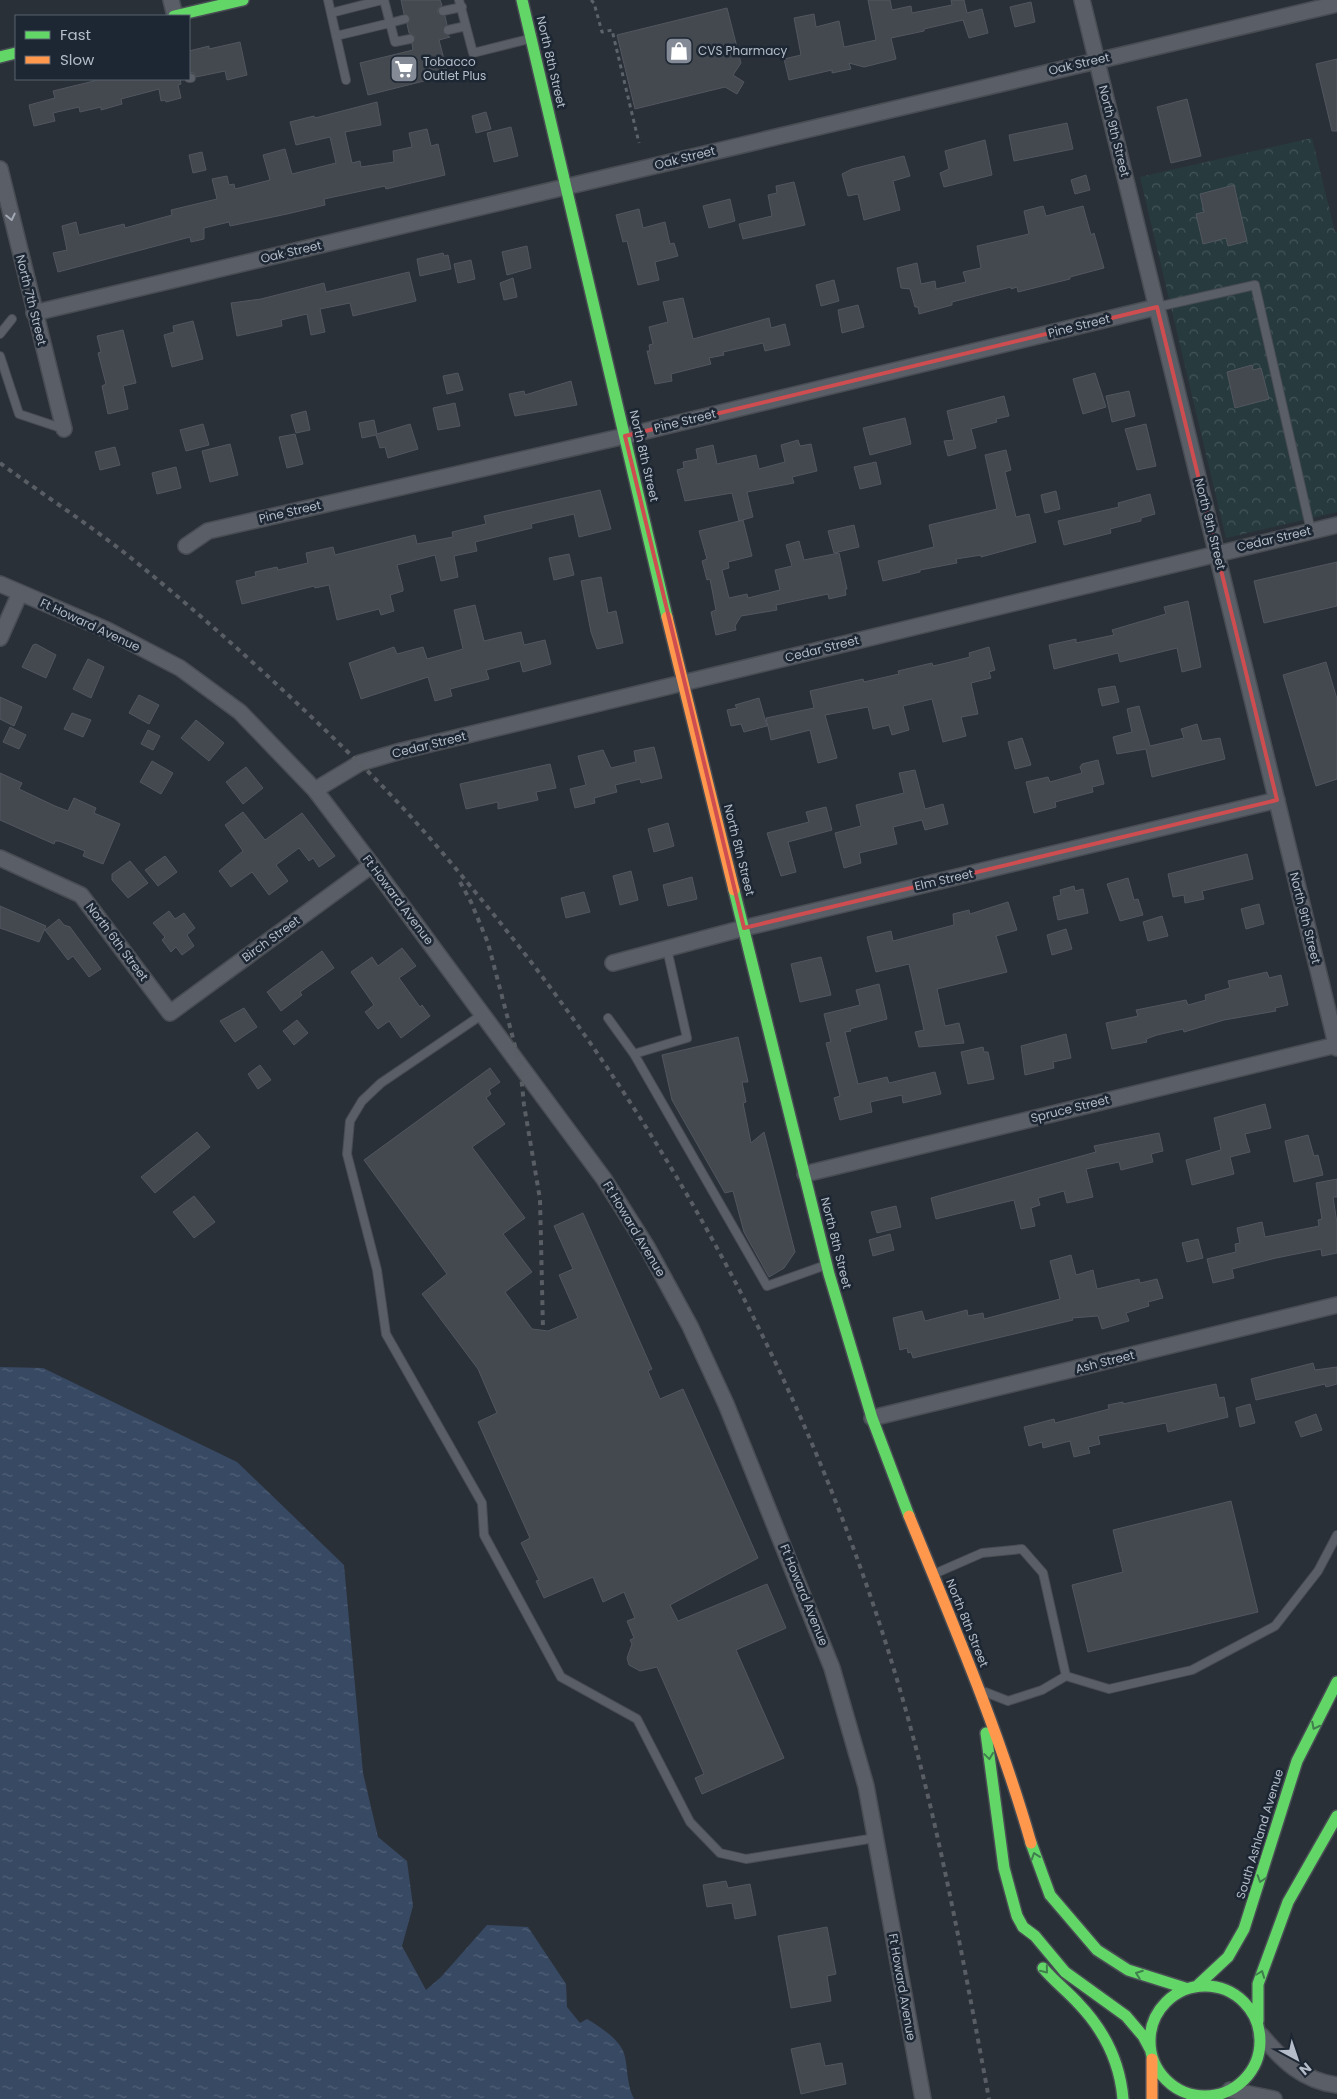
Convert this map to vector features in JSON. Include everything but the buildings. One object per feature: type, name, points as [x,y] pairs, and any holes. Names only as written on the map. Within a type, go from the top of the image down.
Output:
[{"type":"main road","points":[[179,15],[242,0]]},
{"type":"main road","points":[[513,0],[523,5]]},
{"type":"main road","name":"North 8th Street","points":[[523,5],[683,682],[827,1264],[872,1418],[901,1496],[980,1690],[1016,1790],[1035,1855],[1050,1895],[1097,1950],[1128,1970],[1185,1988]]},
{"type":"main road","points":[[0,57],[15,54]]},
{"type":"main road","name":"South Ashland Avenue","points":[[1198,1985],[1228,1957],[1244,1929],[1297,1761],[1337,1682]]},
{"type":"main road","name":"North 8th Street","points":[[980,1690],[1005,1874],[1012,1901],[1024,1928],[1035,1936],[1055,1962],[1070,1976],[1117,2006],[1130,2018],[1144,2034],[1151,2054]]},
{"type":"main road","points":[[1151,2054],[1160,2074],[1173,2086],[1188,2094],[1206,2096],[1224,2094],[1248,2076],[1256,2063],[1260,2051],[1258,1984],[1285,1911],[1337,1816]]},
{"type":"main road","points":[[1024,1928],[1026,1944]]},
{"type":"main road","points":[[1036,1958],[1047,1973],[1079,2004],[1101,2032],[1118,2069],[1123,2099]]},
{"type":"main road","points":[[1152,2099],[1150,2030],[1157,2012],[1169,1998],[1185,1988],[1198,1985],[1217,1986],[1234,1993],[1248,2005],[1259,2028]]},
{"type":"street","points":[[171,0],[175,15]]},
{"type":"street","name":"North 9th Street","points":[[1082,0],[1337,1046]]},
{"type":"street","name":"Oak Street","points":[[34,314],[1097,59],[1337,4]]},
{"type":"street","name":"North 7th Street","points":[[0,169],[34,314],[64,429]]},
{"type":"street","name":"Pine Street","points":[[186,546],[208,531],[625,436],[1157,307]]},
{"type":"street","name":"Cedar Street","points":[[315,790],[360,762],[683,682],[1337,525]]},
{"type":"street","name":"Ft Howard Avenue","points":[[0,584],[107,630],[180,668],[240,712],[315,790],[604,1179],[648,1247],[690,1326],[730,1413],[832,1668],[866,1786],[923,2099]]},
{"type":"street","points":[[0,638],[20,593]]},
{"type":"street","name":"Elm Street","points":[[613,963],[744,928],[1277,800]]},
{"type":"street","name":"North 6th Street","points":[[0,858],[81,895],[170,1013]]},
{"type":"street","name":"Birch Street","points":[[170,1013],[372,865]]},
{"type":"street","name":"Spruce Street","points":[[805,1174],[1337,1046]]},
{"type":"street","name":"Ash Street","points":[[872,1418],[1337,1305]]},
{"type":"street","points":[[1259,2028],[1280,2057],[1301,2075],[1337,2085]]},
{"type":"street","points":[[1224,2094],[1274,2099]]},
{"type":"lane","points":[[328,0],[346,80]]},
{"type":"lane","points":[[330,13],[383,0],[395,42],[410,39]]},
{"type":"lane","points":[[443,11],[460,3],[473,53],[531,39]]},
{"type":"lane","points":[[336,36],[405,19]]},
{"type":"lane","points":[[448,30],[466,26]]},
{"type":"lane","points":[[1157,307],[1255,285],[1311,531]]},
{"type":"lane","points":[[0,334],[12,319]]},
{"type":"lane","points":[[0,356],[19,414],[64,429]]},
{"type":"lane","points":[[634,1054],[686,1038],[667,949]]},
{"type":"lane","points":[[483,1014],[381,1083],[362,1101],[350,1121],[347,1154],[378,1270],[386,1334],[482,1503],[484,1535],[561,1677],[637,1719],[690,1822],[720,1854],[746,1859],[821,1845],[875,1838]]},
{"type":"lane","points":[[608,1018],[634,1054],[767,1286],[827,1264]]},
{"type":"lane","points":[[980,1690],[1008,1701],[1042,1690],[1066,1676],[1109,1689],[1192,1670],[1275,1626],[1318,1571],[1337,1535]]},
{"type":"lane","points":[[933,1575],[982,1553],[1022,1549],[1043,1573],[1066,1676]]},
{"type":"path","points":[[591,0],[594,3],[602,32],[612,30],[638,143]]},
{"type":"highlighted area","points":[[1157,307],[1277,800],[744,928],[625,436]]},
{"type":"green space","points":[[1312,138],[1335,232],[1337,232],[1337,512],[1226,538],[1140,177]]},
{"type":"water","points":[[0,1367],[43,1368],[237,1462],[344,1565],[363,1773],[378,1837],[407,1861],[413,1906],[402,1946],[426,1990],[441,1977],[487,1925],[528,1927],[566,1984],[567,2007],[580,2023],[587,2019],[610,2035],[620,2045],[625,2057],[629,2084],[634,2099],[0,2099]]},
{"type":"railway","points":[[0,463],[103,536],[221,634],[331,735],[389,793],[462,876],[546,981],[611,1073],[671,1169],[727,1267],[778,1367],[823,1471],[863,1576],[898,1683],[938,1837],[989,2099]]},
{"type":"railway","points":[[460,882],[471,902],[488,943],[520,1065],[524,1105],[540,1199],[543,1330]]},
{"type":"traffic: fast","points":[[178,15],[243,0]]},
{"type":"traffic: fast","points":[[522,0],[667,617]]},
{"type":"traffic: fast","points":[[0,57],[15,53]]},
{"type":"traffic: fast","points":[[734,890],[829,1274],[872,1418],[909,1516]]},
{"type":"traffic: fast","points":[[1198,1985],[1228,1957],[1244,1929],[1297,1761],[1337,1682]]},
{"type":"traffic: fast","points":[[986,1733],[1004,1868],[1017,1916],[1023,1927],[1035,1936],[1065,1972],[1126,2016],[1143,2036],[1150,2049]]},
{"type":"traffic: fast","points":[[1258,2021],[1258,1984],[1288,1902],[1337,1816]]},
{"type":"traffic: fast","points":[[1031,1843],[1050,1895],[1097,1950],[1128,1970],[1185,1988]]},
{"type":"traffic: fast","points":[[1043,1968],[1096,2024],[1114,2060],[1123,2099]]},
{"type":"traffic: fast","points":[[1205,1986],[1226,1990],[1244,2002],[1256,2020],[1260,2041],[1256,2062],[1244,2080],[1226,2092],[1205,2096],[1184,2092],[1166,2080],[1154,2062],[1150,2041],[1154,2020],[1166,2002],[1184,1990],[1205,1986]]},
{"type":"traffic: slow","points":[[667,617],[734,890]]},
{"type":"traffic: slow","points":[[909,1516],[990,1719],[1031,1843]]},
{"type":"traffic: slow","points":[[1152,2059],[1152,2099]]},
{"type":"place","name":"CVS Pharmacy","points":[[679,51]]},
{"type":"place","name":"Tobacco Outlet Plus","points":[[404,69]]}]
